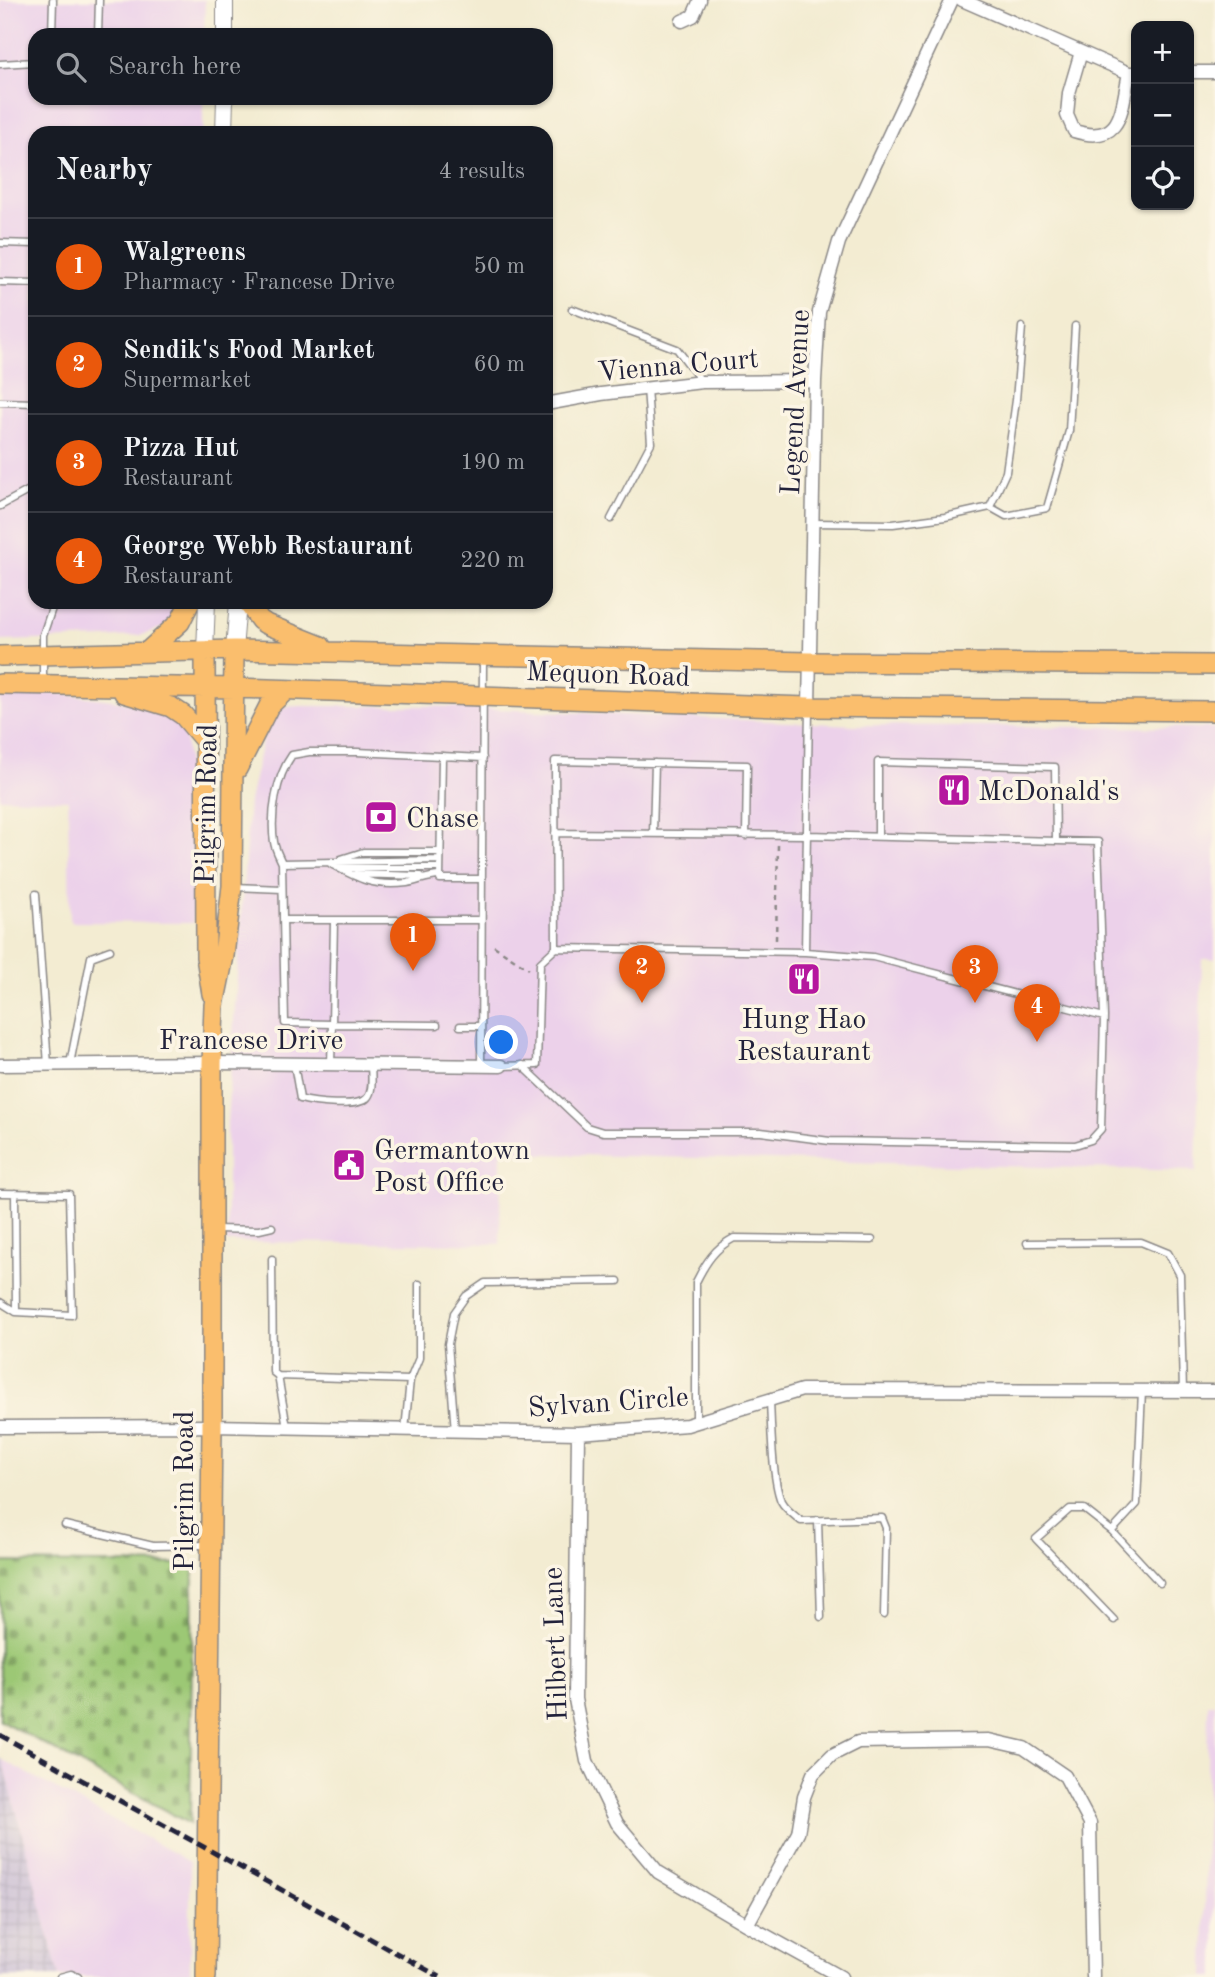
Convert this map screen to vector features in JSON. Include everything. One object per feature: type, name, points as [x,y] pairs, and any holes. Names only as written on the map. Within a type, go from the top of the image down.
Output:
[{"type":"main road","points":[[147,652],[180,622],[186,609]]},
{"type":"main road","points":[[252,609],[265,624],[338,653]]},
{"type":"main road","name":"Mequon Road","points":[[0,656],[234,650],[810,662],[1215,666]]},
{"type":"main road","name":"Pilgrim Road","points":[[206,1977],[212,1426],[212,1063],[214,1005],[224,956],[232,886],[234,650]]},
{"type":"main road","name":"Pilgrim Road","points":[[205,651],[206,957],[214,1005]]},
{"type":"main road","name":"Mequon Road","points":[[0,684],[204,687],[809,707],[1215,711]]},
{"type":"main road","points":[[96,685],[171,707],[183,715],[205,741]]},
{"type":"main road","points":[[234,776],[268,706],[286,690]]},
{"type":"main road","points":[[205,832],[233,833]]},
{"type":"street","points":[[225,0],[225,28]]},
{"type":"street","points":[[682,21],[693,16],[700,0]]},
{"type":"street","name":"Legend Avenue","points":[[809,707],[815,381],[819,312],[839,242],[953,0]]},
{"type":"street","points":[[962,0],[1131,72]]},
{"type":"street","points":[[1081,52],[1069,93],[1067,115],[1074,131],[1091,136],[1106,133],[1119,120],[1131,80]]},
{"type":"street","points":[[1194,72],[1215,72]]},
{"type":"street","points":[[224,126],[225,105]]},
{"type":"street","name":"Vienna Court","points":[[553,403],[702,382],[815,381]]},
{"type":"street","name":"Pilgrim Road","points":[[205,651],[207,609]]},
{"type":"street","name":"Pilgrim Road","points":[[234,650],[237,609]]},
{"type":"street","name":"Francese Drive","points":[[0,1065],[212,1063],[501,1066]]},
{"type":"street","name":"Sylvan Circle","points":[[0,1427],[212,1426],[578,1433],[687,1425],[802,1390],[1215,1391]]},
{"type":"street","name":"Hilbert Lane","points":[[578,1433],[575,1699],[587,1761],[617,1823],[658,1872],[841,1977]]},
{"type":"street","points":[[747,1925],[798,1833],[804,1797],[813,1774],[832,1755],[858,1742],[989,1740],[1024,1748],[1065,1776],[1090,1823],[1093,1977]]},
{"type":"lane","points":[[52,28],[53,0]]},
{"type":"lane","points":[[98,28],[99,0]]},
{"type":"lane","points":[[0,64],[28,62]]},
{"type":"lane","points":[[0,243],[28,244]]},
{"type":"lane","points":[[0,282],[28,283]]},
{"type":"lane","points":[[572,309],[677,349],[702,382]]},
{"type":"lane","points":[[812,523],[893,524],[990,507],[1006,516],[1047,508],[1069,431],[1075,326]]},
{"type":"lane","points":[[990,507],[1006,472],[1022,327]]},
{"type":"lane","points":[[611,519],[651,443],[647,388]]},
{"type":"lane","points":[[0,402],[28,403]]},
{"type":"lane","points":[[0,506],[28,491]]},
{"type":"lane","points":[[43,684],[43,635],[52,609]]},
{"type":"lane","points":[[481,1066],[483,656]]},
{"type":"lane","points":[[805,952],[809,707]]},
{"type":"lane","points":[[437,1025],[285,1023],[282,863],[274,845],[275,807],[284,766],[292,755],[321,752],[483,758]]},
{"type":"lane","points":[[442,756],[440,879],[481,879]]},
{"type":"lane","points":[[556,948],[555,761],[747,765],[746,836]]},
{"type":"lane","points":[[878,836],[878,762],[1055,767],[1056,841]]},
{"type":"lane","points":[[653,834],[655,763]]},
{"type":"lane","points":[[522,1065],[587,1127],[603,1132],[761,1132],[830,1141],[1075,1145],[1091,1140],[1101,1129],[1104,1017],[1098,842],[878,836],[555,833]]},
{"type":"lane","points":[[282,863],[329,863],[363,852],[440,856]]},
{"type":"lane","points":[[329,863],[368,883],[408,883],[440,872]]},
{"type":"lane","points":[[338,868],[440,872]]},
{"type":"lane","points":[[232,886],[282,890]]},
{"type":"lane","points":[[36,894],[48,1065]]},
{"type":"lane","points":[[283,920],[480,920]]},
{"type":"lane","points":[[331,1064],[334,920]]},
{"type":"lane","points":[[501,1066],[537,1065],[540,962],[556,948],[805,952],[873,957],[1104,1017]]},
{"type":"lane","points":[[70,1065],[92,957],[110,950]]},
{"type":"lane","points":[[460,1026],[481,1026]]},
{"type":"lane","points":[[294,1064],[300,1099],[312,1102],[357,1103],[367,1099],[371,1092],[372,1065]]},
{"type":"lane","points":[[0,1193],[69,1194],[72,1315],[16,1312],[0,1303]]},
{"type":"lane","points":[[15,1193],[16,1312]]},
{"type":"lane","points":[[212,1229],[259,1230],[272,1227]]},
{"type":"lane","points":[[696,1422],[696,1282],[705,1262],[721,1245],[734,1238],[872,1240]]},
{"type":"lane","points":[[1027,1243],[1141,1242],[1168,1253],[1180,1275],[1183,1391]]},
{"type":"lane","points":[[272,1259],[273,1372],[278,1376],[410,1380]]},
{"type":"lane","points":[[455,1430],[448,1345],[454,1313],[466,1296],[485,1283],[618,1281]]},
{"type":"lane","points":[[405,1430],[410,1380],[419,1358],[419,1284]]},
{"type":"lane","points":[[278,1376],[287,1427]]},
{"type":"lane","points":[[1112,1531],[1136,1504],[1142,1390]]},
{"type":"lane","points":[[769,1399],[781,1502],[801,1521],[882,1518],[886,1528],[884,1615]]},
{"type":"lane","points":[[1114,1620],[1036,1539],[1070,1509],[1084,1509],[1112,1531],[1160,1583]]},
{"type":"lane","points":[[818,1520],[821,1617]]},
{"type":"lane","points":[[65,1525],[153,1546],[211,1545]]},
{"type":"lane","points":[[60,1977],[71,1974],[78,1977]]},
{"type":"path","points":[[776,947],[778,845]]},
{"type":"path","points":[[489,943],[532,969]]},
{"type":"shaded area","points":[[0,0],[205,0],[204,28],[28,28],[28,105],[203,105],[203,126],[28,126],[28,609],[176,609],[164,627],[142,635],[0,641]]},
{"type":"shaded area","points":[[0,692],[56,693],[120,701],[167,713],[180,722],[185,734],[195,840],[193,923],[70,922],[68,800],[0,798]]},
{"type":"shaded area","points":[[429,706],[855,725],[1215,728],[1215,959],[1202,959],[1196,1171],[501,1153],[500,1244],[227,1242],[227,1123],[249,801],[266,724],[272,714],[284,707]]},
{"type":"shaded area","points":[[1208,1704],[1215,1704],[1215,1977],[1204,1977]]},
{"type":"shaded area","points":[[0,1758],[3,1760],[59,1977],[0,1977]]},
{"type":"shaded area","points":[[3,1760],[190,1862],[190,1977],[59,1977]]},
{"type":"green space","points":[[0,1562],[193,1564],[190,1824],[0,1720]]},
{"type":"railway","points":[[0,1735],[440,1977]]},
{"type":"place","name":"McDonald's","points":[[954,790]]},
{"type":"place","name":"Chase","points":[[381,817]]},
{"type":"place","name":"Walgreens","points":[[413,971]]},
{"type":"place","name":"Hung Hao Restaurant","points":[[804,979]]},
{"type":"place","name":"Sendik's Food Market","points":[[642,1003]]},
{"type":"place","name":"Pizza Hut","points":[[975,1003]]},
{"type":"place","name":"George Webb Restaurant","points":[[1037,1042]]},
{"type":"place","name":"Germantown Post Office","points":[[349,1165]]}]
